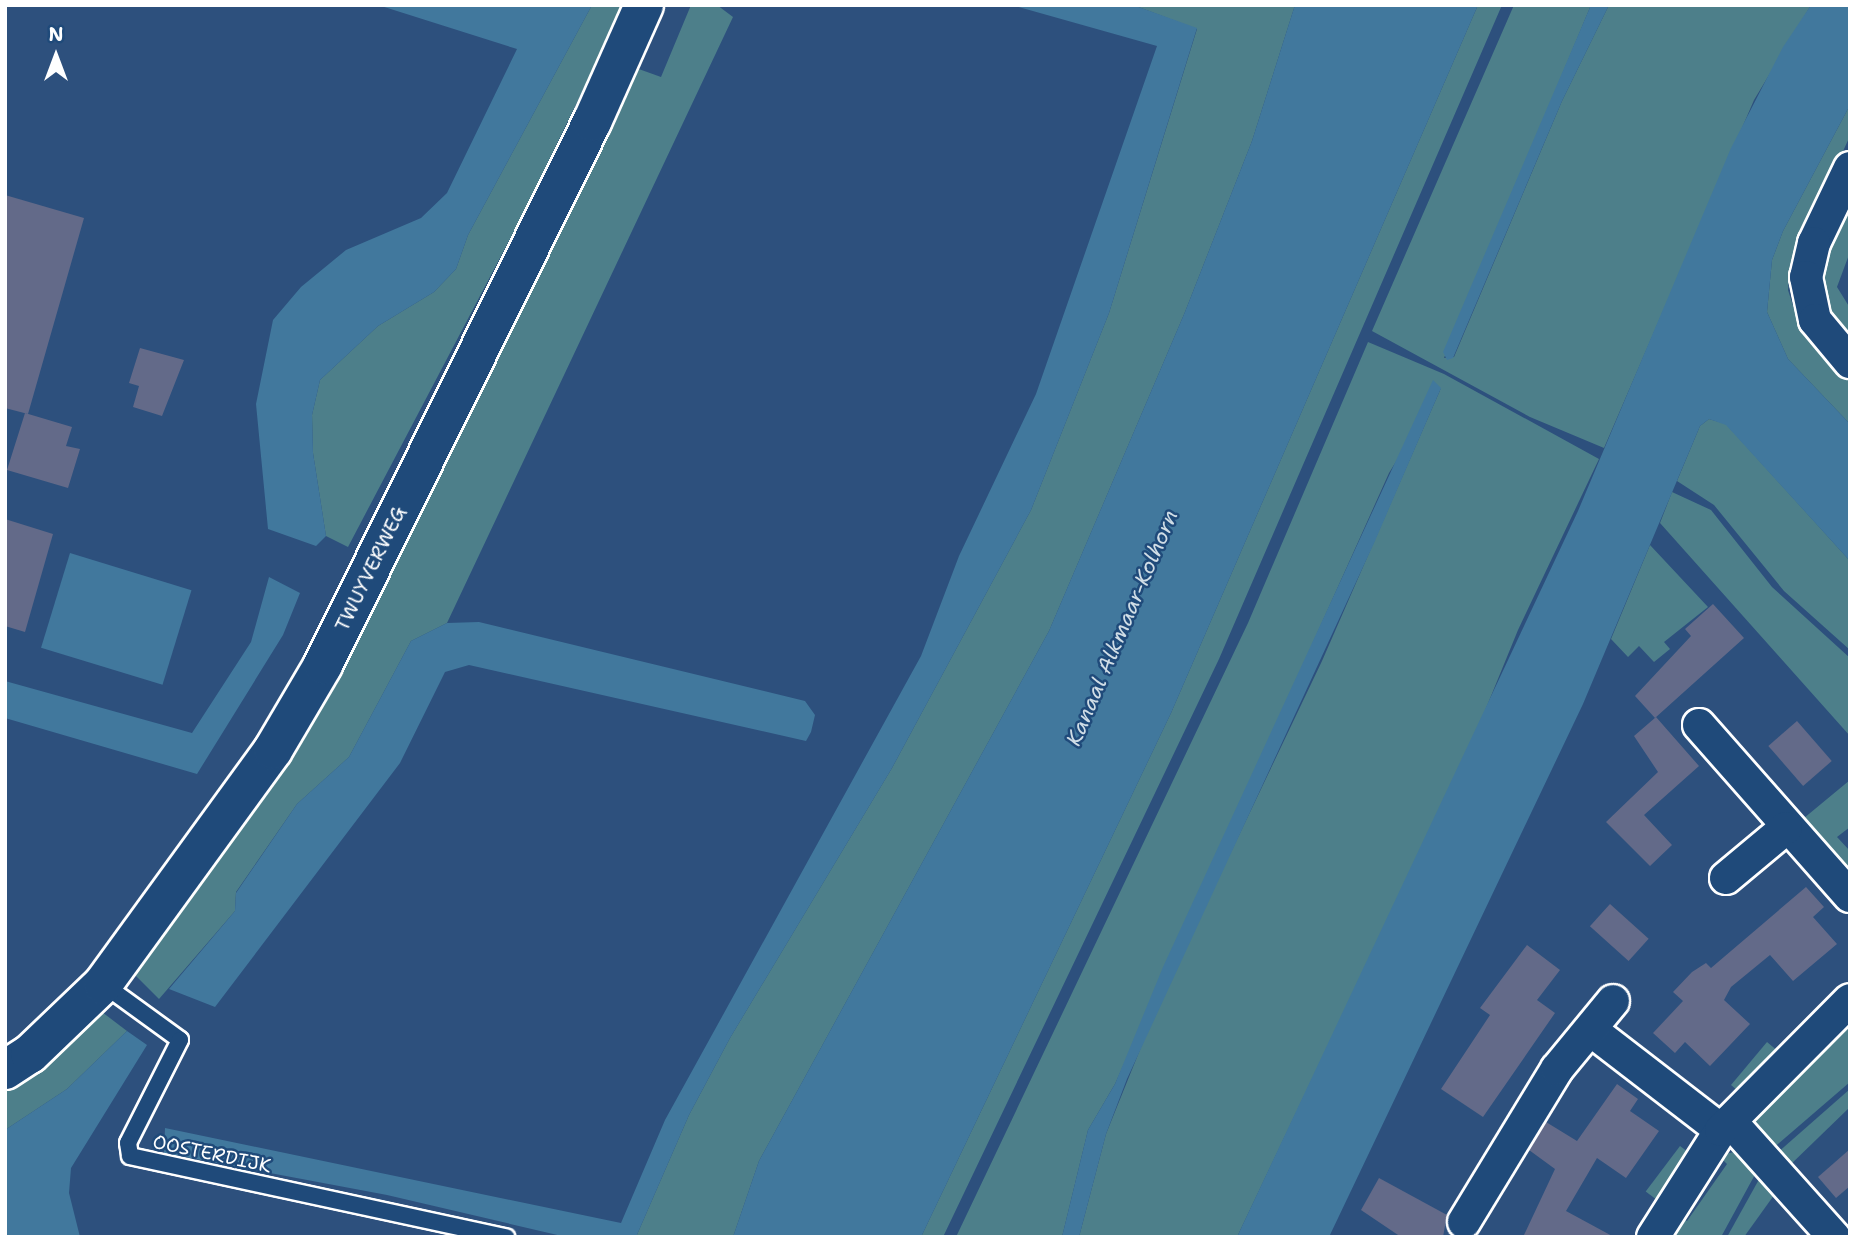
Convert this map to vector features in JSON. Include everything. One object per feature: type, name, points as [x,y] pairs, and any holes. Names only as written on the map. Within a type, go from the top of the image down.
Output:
[{"type":"street","name":"TWUYVERWEG","points":[[5,1070],[30,1054],[103,984],[273,750],[323,665],[592,121],[644,5]]},
{"type":"street","points":[[1850,168],[1817,234],[1806,277],[1815,320],[1850,362]]},
{"type":"street","points":[[1699,725],[1786,828],[1850,896]]},
{"type":"street","points":[[1726,878],[1786,828]]},
{"type":"street","points":[[1653,1237],[1726,1126],[1850,1000]]},
{"type":"street","points":[[1464,1222],[1508,1143],[1613,1001]]},
{"type":"street","points":[[1591,1030],[1726,1126],[1834,1237]]},
{"type":"lane","name":"OOSTERDIJK","points":[[103,984],[180,1040],[128,1143],[130,1156],[506,1237]]},
{"type":"green space","points":[[592,5],[624,5],[522,216],[348,547],[326,536],[313,453],[312,415],[320,380],[378,326],[434,292],[456,269],[468,235]]},
{"type":"green space","points":[[691,5],[717,5],[733,17],[447,623],[411,641],[349,757],[297,804],[236,892],[235,911],[159,999],[132,972],[334,675],[400,556],[636,68],[661,77]]},
{"type":"green space","points":[[1133,5],[1295,5],[1252,141],[1185,312],[1049,631],[759,1161],[733,1237],[636,1237],[689,1115],[730,1038],[892,768],[1031,510],[1109,313],[1197,29]]},
{"type":"green space","points":[[1478,5],[1502,5],[1219,659],[943,1237],[921,1237],[1171,713]]},
{"type":"green space","points":[[1514,5],[1591,5],[1444,358],[1454,357],[1562,101],[1609,5],[1811,5],[1754,100],[1604,448],[1530,417],[1372,331]]},
{"type":"green space","points":[[1850,105],[1850,136],[1790,266],[1788,290],[1797,318],[1850,381],[1850,424],[1788,359],[1767,312],[1772,260],[1783,231]]},
{"type":"green space","points":[[1850,195],[1850,252],[1837,287],[1850,308],[1850,340],[1824,311],[1816,280]]},
{"type":"green space","points":[[1368,342],[1444,374],[1599,459],[1518,630],[1473,740],[1237,1237],[1079,1237],[1106,1134],[1158,1005],[1322,661],[1441,388],[1389,473],[1115,1084],[1088,1130],[1062,1237],[956,1237],[1248,623]]},
{"type":"green space","points":[[1709,419],[1726,424],[1850,561],[1850,650],[1784,591],[1714,505],[1677,481],[1700,426]]},
{"type":"green space","points":[[1672,492],[1711,510],[1772,587],[1850,658],[1850,736],[1660,523]]},
{"type":"green space","points":[[1650,545],[1708,607],[1664,642],[1670,649],[1654,662],[1639,646],[1628,657],[1611,639]]},
{"type":"green space","points":[[1850,780],[1850,827],[1837,837],[1850,851],[1850,880],[1798,823]]},
{"type":"green space","points":[[98,1009],[127,1031],[67,1089],[5,1130],[5,1087]]},
{"type":"green space","points":[[1850,1019],[1850,1082],[1771,1150],[1753,1118]]},
{"type":"green space","points":[[1767,1042],[1779,1052],[1743,1095],[1731,1085]]},
{"type":"green space","points":[[1850,1089],[1850,1107],[1787,1168],[1775,1155]]},
{"type":"green space","points":[[1680,1146],[1692,1155],[1658,1201],[1646,1192]]},
{"type":"green space","points":[[1739,1151],[1758,1169],[1721,1237],[1669,1237],[1680,1217],[1687,1221],[1727,1164],[1721,1158],[1725,1154]]},
{"type":"green space","points":[[1762,1174],[1777,1191],[1744,1237],[1727,1237]]},
{"type":"water","points":[[378,5],[592,5],[468,235],[456,269],[434,292],[378,326],[320,380],[312,415],[313,453],[326,536],[316,546],[268,529],[256,404],[273,320],[301,287],[346,250],[421,218],[447,193],[517,49]]},
{"type":"water","points":[[1012,5],[1133,5],[1197,28],[1109,313],[1031,510],[892,768],[730,1038],[689,1115],[636,1237],[566,1237],[387,1195],[164,1153],[165,1128],[621,1223],[665,1120],[921,656],[959,556],[1036,394],[1157,46]]},
{"type":"water","name":"Kanaal Alkmaar-Kolhorn","points":[[1295,5],[1478,5],[1171,713],[921,1237],[733,1237],[759,1161],[1049,631],[1185,312],[1252,141]]},
{"type":"water","points":[[1591,5],[1609,5],[1562,101],[1453,358],[1447,360],[1443,352]]},
{"type":"water","points":[[1811,5],[1850,5],[1850,105],[1783,231],[1772,260],[1767,312],[1788,359],[1850,424],[1850,561],[1726,425],[1709,419],[1700,426],[1583,704],[1329,1237],[1237,1237],[1578,511],[1731,148],[1783,47]]},
{"type":"water","points":[[1433,380],[1441,388],[1375,541],[1127,1079],[1106,1134],[1079,1237],[1062,1237],[1088,1130],[1115,1084],[1163,967]]},
{"type":"water","points":[[70,553],[191,590],[163,685],[41,648]]},
{"type":"water","points":[[269,577],[300,593],[283,635],[197,774],[5,718],[5,681],[192,733],[251,642]]},
{"type":"water","points":[[479,622],[805,701],[815,715],[811,732],[806,741],[469,665],[445,672],[400,763],[215,1007],[169,989],[235,911],[236,893],[297,804],[349,757],[411,641],[447,623]]},
{"type":"water","points":[[127,1031],[147,1045],[71,1168],[69,1193],[80,1237],[5,1237],[5,1130],[67,1089]]},
{"type":"building","points":[[5,195],[84,218],[28,414],[5,408]]},
{"type":"building","points":[[140,348],[184,360],[162,416],[133,407],[139,386],[129,383]]},
{"type":"building","points":[[25,413],[72,427],[66,446],[80,449],[68,488],[7,470]]},
{"type":"building","points":[[5,519],[53,534],[25,632],[5,626]]},
{"type":"building","points":[[1713,604],[1744,638],[1655,718],[1635,696],[1691,636],[1685,629]]},
{"type":"building","points":[[1656,717],[1699,766],[1644,815],[1672,845],[1650,866],[1606,822],[1658,772],[1634,736]]},
{"type":"building","points":[[1797,721],[1832,761],[1803,786],[1768,746]]},
{"type":"building","points":[[1806,887],[1824,907],[1813,917],[1837,944],[1793,981],[1770,955],[1731,987],[1724,1000],[1750,1024],[1710,1066],[1685,1042],[1675,1053],[1653,1033],[1683,1001],[1673,992],[1692,972],[1706,963],[1711,968]]},
{"type":"building","points":[[1610,904],[1649,939],[1629,961],[1590,926]]},
{"type":"building","points":[[1527,945],[1560,970],[1537,1000],[1555,1013],[1483,1117],[1441,1089],[1490,1015],[1480,1008]]},
{"type":"building","points":[[1617,1084],[1638,1099],[1630,1111],[1659,1131],[1626,1178],[1597,1158],[1566,1211],[1614,1237],[1523,1237],[1555,1169],[1529,1150],[1546,1122],[1577,1141]]},
{"type":"building","points":[[1850,1149],[1850,1186],[1836,1198],[1818,1177]]},
{"type":"building","points":[[1379,1178],[1447,1215],[1443,1237],[1401,1237],[1361,1210]]}]
